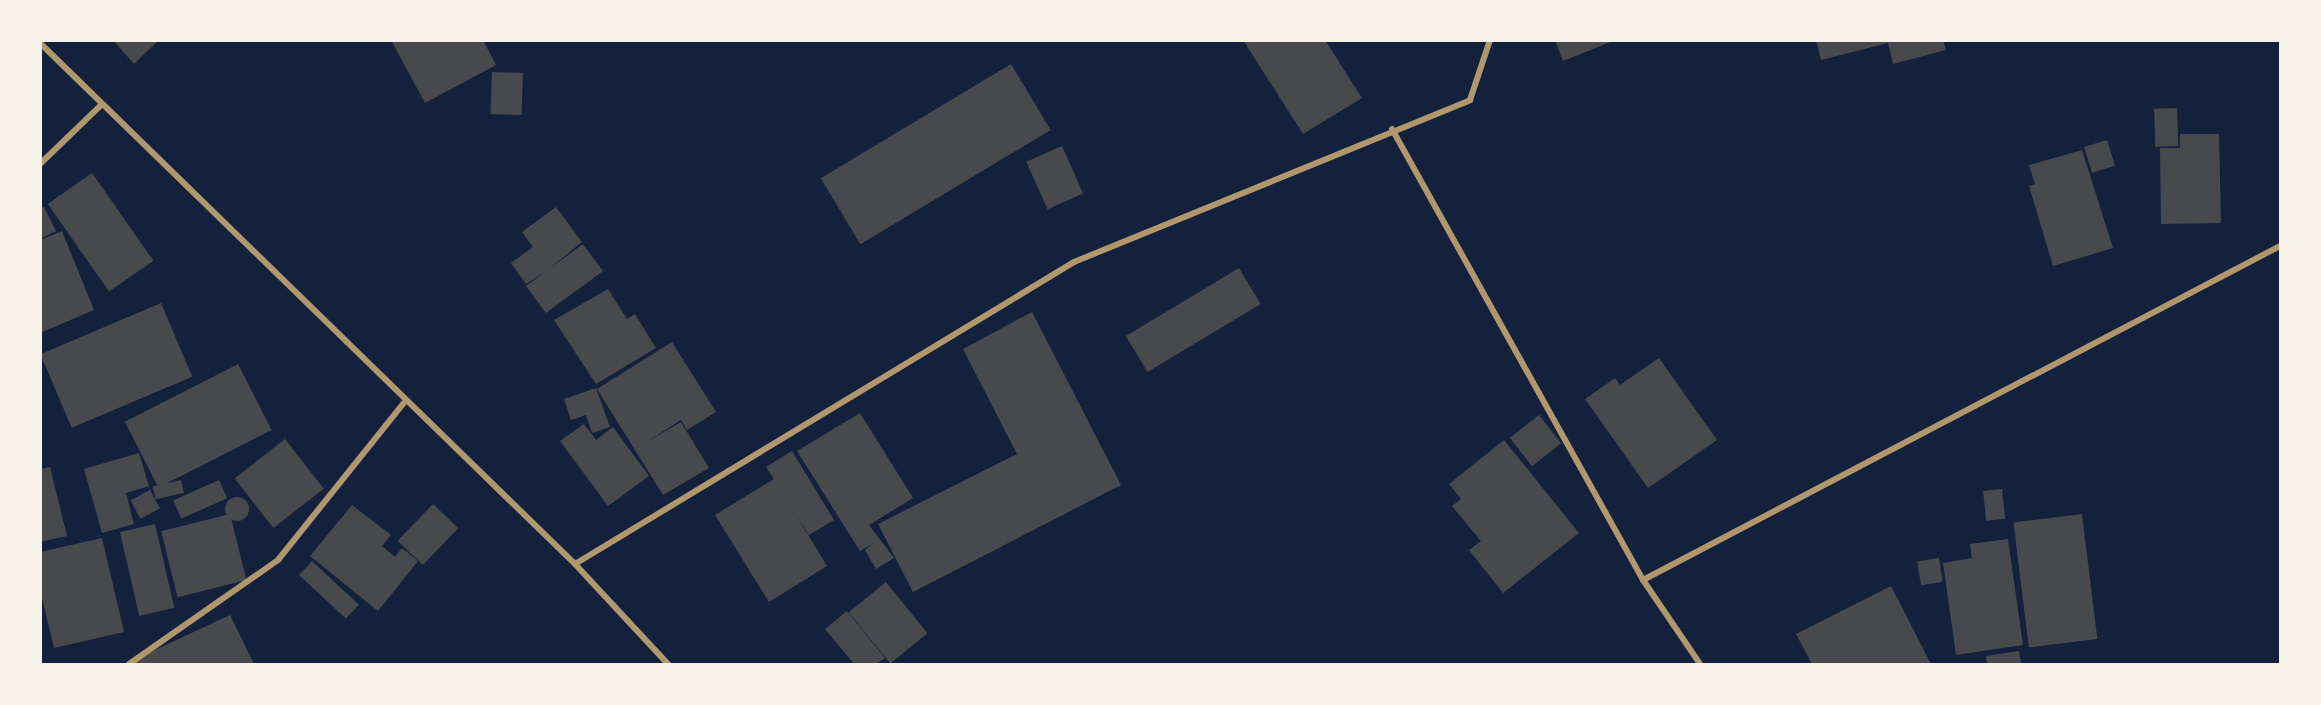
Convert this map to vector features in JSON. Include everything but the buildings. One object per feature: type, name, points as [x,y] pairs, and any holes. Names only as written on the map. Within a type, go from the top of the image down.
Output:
[{"type":"street","points":[[575,564],[1074,262],[1392,129],[1470,100],[1490,40]]},
{"type":"street","points":[[40,43],[100,106],[404,403],[575,564],[668,664]]},
{"type":"street","points":[[40,164],[100,106]]},
{"type":"street","points":[[1392,129],[1643,580],[1700,664]]},
{"type":"street","points":[[1643,580],[2280,246]]},
{"type":"street","points":[[129,664],[278,560],[404,403]]}]
